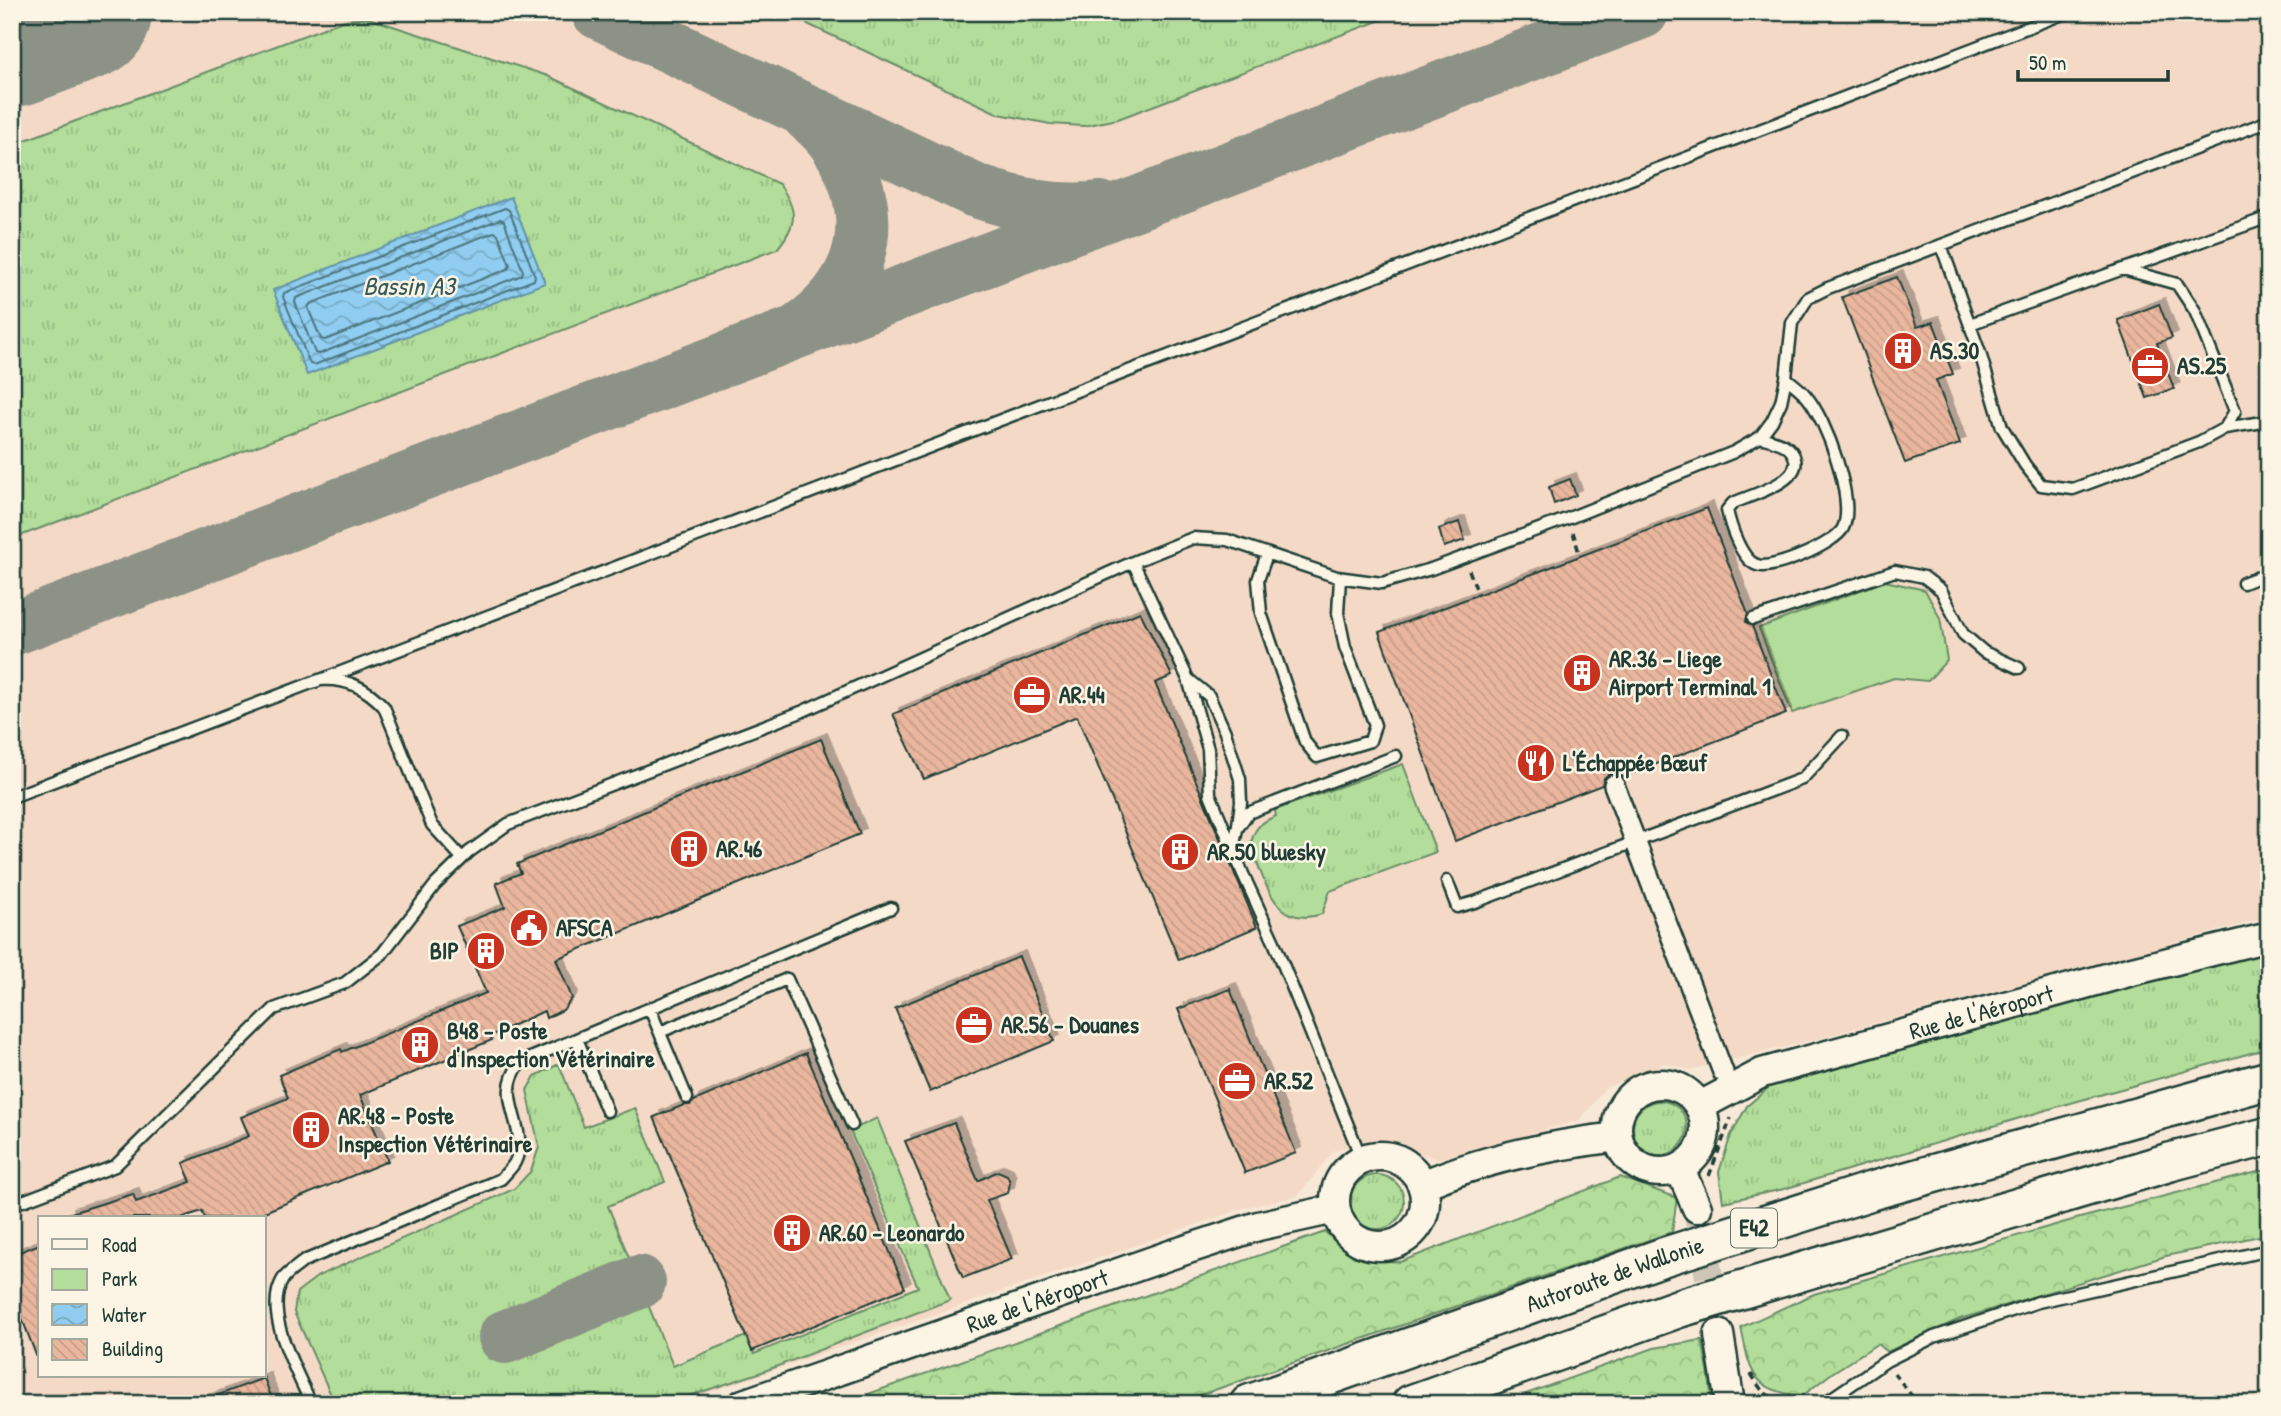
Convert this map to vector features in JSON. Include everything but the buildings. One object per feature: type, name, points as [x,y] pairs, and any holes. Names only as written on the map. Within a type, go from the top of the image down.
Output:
[{"type":"highway","name":"Autoroute de Wallonie","points":[[1249,1404],[1676,1252],[1871,1191],[2269,1080]]},
{"type":"highway","name":"E42","points":[[1410,1404],[1680,1308],[2157,1166],[2269,1136]]},
{"type":"street","points":[[1614,785],[1728,1080]]},
{"type":"street","name":"Rue de l'Aéroport","points":[[1700,1106],[1728,1080],[2132,971],[2269,937]]},
{"type":"street","points":[[1654,1084],[1672,1085],[1688,1093],[1700,1106],[1706,1123],[1704,1142],[1695,1157],[1680,1169],[1665,1173],[1648,1171],[1634,1163],[1623,1152],[1617,1136],[1618,1119],[1625,1103],[1638,1090],[1654,1084]]},
{"type":"street","points":[[1423,1185],[1456,1171],[1556,1144],[1617,1136]]},
{"type":"street","points":[[1386,1156],[1398,1160],[1408,1166],[1423,1185],[1426,1202],[1422,1218],[1413,1233],[1400,1242],[1384,1247],[1367,1245],[1352,1237],[1341,1225],[1335,1209],[1335,1194],[1340,1180],[1350,1168],[1362,1160],[1386,1156]]},
{"type":"street","points":[[1680,1169],[1703,1196]]},
{"type":"street","name":"Rue de l'Aéroport","points":[[743,1404],[1181,1251],[1258,1226],[1335,1209]]},
{"type":"street","points":[[1719,1335],[1730,1404]]},
{"type":"lane","points":[[12,797],[2068,12]]},
{"type":"lane","points":[[12,1199],[23,1200],[115,1166],[274,1009],[345,983],[382,954],[435,885],[462,858],[508,824],[801,712],[1133,562],[1193,538],[1227,540],[1340,578],[1382,583],[1431,569],[1723,457],[1760,437],[1772,421],[1781,402],[1786,378],[1791,323],[1808,298],[1828,288],[2269,121]]},
{"type":"lane","points":[[1970,324],[2269,218]]},
{"type":"lane","points":[[1941,245],[1970,324],[2002,427],[2025,465],[2041,485],[2073,489],[2199,442],[2225,428],[2269,421]]},
{"type":"lane","points":[[2123,269],[2177,284],[2195,311],[2235,411],[2225,428]]},
{"type":"lane","points":[[1760,437],[1790,449],[1796,461],[1794,472],[1785,481],[1733,503],[1727,510],[1731,529],[1747,557],[1756,565],[1769,566],[1832,541],[1842,531],[1847,517],[1847,499],[1841,472],[1822,423],[1808,397],[1786,378]]},
{"type":"lane","points":[[1267,554],[1258,580],[1261,613],[1306,742],[1317,757],[1370,741],[1374,725],[1345,647],[1338,613],[1340,578]]},
{"type":"lane","points":[[1133,562],[1188,679],[1208,749],[1210,794],[1274,942],[1362,1160]]},
{"type":"lane","points":[[1753,619],[1895,570],[1924,577],[1941,590],[1963,635],[1984,652],[2019,668]]},
{"type":"lane","points":[[2244,583],[2269,573]]},
{"type":"lane","points":[[315,682],[331,679],[347,681],[375,696],[384,708],[432,825],[462,858]]},
{"type":"lane","points":[[1188,679],[1209,696],[1240,779],[1241,802],[1233,850]]},
{"type":"lane","points":[[1447,881],[1457,907],[1802,779],[1842,736]]},
{"type":"lane","points":[[1237,829],[1248,813],[1396,756]]},
{"type":"lane","points":[[311,1404],[277,1324],[275,1303],[284,1279],[304,1261],[501,1179],[515,1162],[520,1140],[509,1082],[521,1062],[891,908]]},
{"type":"lane","points":[[660,1032],[787,979],[852,1125]]},
{"type":"lane","points":[[650,1009],[687,1098]]},
{"type":"lane","points":[[577,1039],[607,1111]]},
{"type":"lane","points":[[1823,1404],[1886,1362],[1934,1337],[2038,1302],[2269,1250]]},
{"type":"path","points":[[1703,1196],[1716,1153],[1741,1101],[1728,1080]]},
{"type":"path","points":[[1886,1362],[1918,1404]]},
{"type":"path","points":[[1751,1373],[1762,1392],[1785,1402],[1808,1401],[1818,1393]]},
{"type":"shaded area","points":[[12,12],[2269,12],[2269,917],[1809,1041],[1690,1070],[1664,1063],[1605,1088],[1580,1120],[1437,1159],[1377,1138],[1333,1151],[1298,1196],[1244,1208],[676,1404],[12,1404]]},
{"type":"green space","points":[[782,12],[1402,12],[1118,119],[1084,126],[1050,124],[999,114]]},
{"type":"green space","points":[[368,18],[548,76],[779,184],[792,209],[789,232],[777,249],[12,539],[12,145],[345,20]]},
{"type":"green space","points":[[1885,581],[1925,590],[1940,618],[1947,660],[1928,681],[1894,678],[1792,713],[1759,628]]},
{"type":"green space","points":[[1403,764],[1436,852],[1330,891],[1322,914],[1306,917],[1293,915],[1282,909],[1267,887],[1251,847],[1258,827],[1276,816],[1275,810]]},
{"type":"green space","points":[[2269,948],[2269,1048],[2060,1106],[1784,1189],[1723,1202],[1719,1172],[1731,1135],[1747,1106],[1773,1084]]},
{"type":"green space","points":[[559,1064],[584,1127],[635,1108],[665,1182],[608,1206],[673,1366],[746,1336],[754,1354],[918,1287],[850,1131],[877,1118],[950,1300],[762,1372],[665,1404],[335,1404],[294,1312],[297,1292],[318,1276],[514,1189],[531,1171],[539,1147],[527,1090],[535,1076]]},
{"type":"green space","points":[[1660,1101],[1679,1109],[1687,1128],[1679,1147],[1660,1155],[1641,1147],[1633,1128],[1641,1109]]},
{"type":"green space","points":[[2269,1169],[2269,1234],[2166,1256],[1960,1319],[1887,1352],[1877,1344],[1802,1396],[1772,1389],[1763,1384],[1751,1367],[1741,1327],[1814,1294],[2076,1219]]},
{"type":"green space","points":[[1377,1175],[1396,1183],[1404,1202],[1396,1221],[1377,1229],[1358,1221],[1350,1202],[1358,1183]]},
{"type":"green space","points":[[1620,1177],[1677,1198],[1672,1232],[1174,1404],[840,1404],[1325,1232],[1354,1257],[1400,1262]]},
{"type":"green space","points":[[1702,1340],[1712,1404],[1498,1404],[1654,1348]]},
{"type":"water","name":"Bassin A3","points":[[511,197],[545,283],[307,375],[273,290]]},
{"type":"taxiway","points":[[598,12],[976,191],[1037,207],[1100,208]]},
{"type":"taxiway","points":[[12,629],[1642,12]]},
{"type":"taxiway","points":[[802,328],[827,307],[847,281],[856,262],[862,222],[860,201],[847,163],[837,145],[809,116]]},
{"type":"taxiway","points":[[505,1337],[639,1282]]},
{"type":"runway","points":[[12,39],[84,12]]},
{"type":"tunnel","points":[[1697,1208],[1719,1334]]},
{"type":"place","name":"AS.30","points":[[1903,351]]},
{"type":"place","name":"AS.25","points":[[2150,366]]},
{"type":"place","name":"AR.36 - Liege Airport Terminal 1","points":[[1582,673]]},
{"type":"place","name":"AR.44","points":[[1032,695]]},
{"type":"place","name":"L'Échappée Bœuf","points":[[1536,763]]},
{"type":"place","name":"AR.46","points":[[689,849]]},
{"type":"place","name":"AR.50 bluesky","points":[[1180,852]]},
{"type":"place","name":"AFSCA","points":[[529,928]]},
{"type":"place","name":"BIP","points":[[486,951]]},
{"type":"place","name":"AR.56 - Douanes","points":[[974,1025]]},
{"type":"place","name":"B48 - Poste d'Inspection Vétérinaire","points":[[420,1045]]},
{"type":"place","name":"AR.52","points":[[1237,1081]]},
{"type":"place","name":"AR.48 - Poste Inspection Vétérinaire","points":[[311,1130]]},
{"type":"place","name":"AR.60 - Leonardo","points":[[792,1233]]}]
